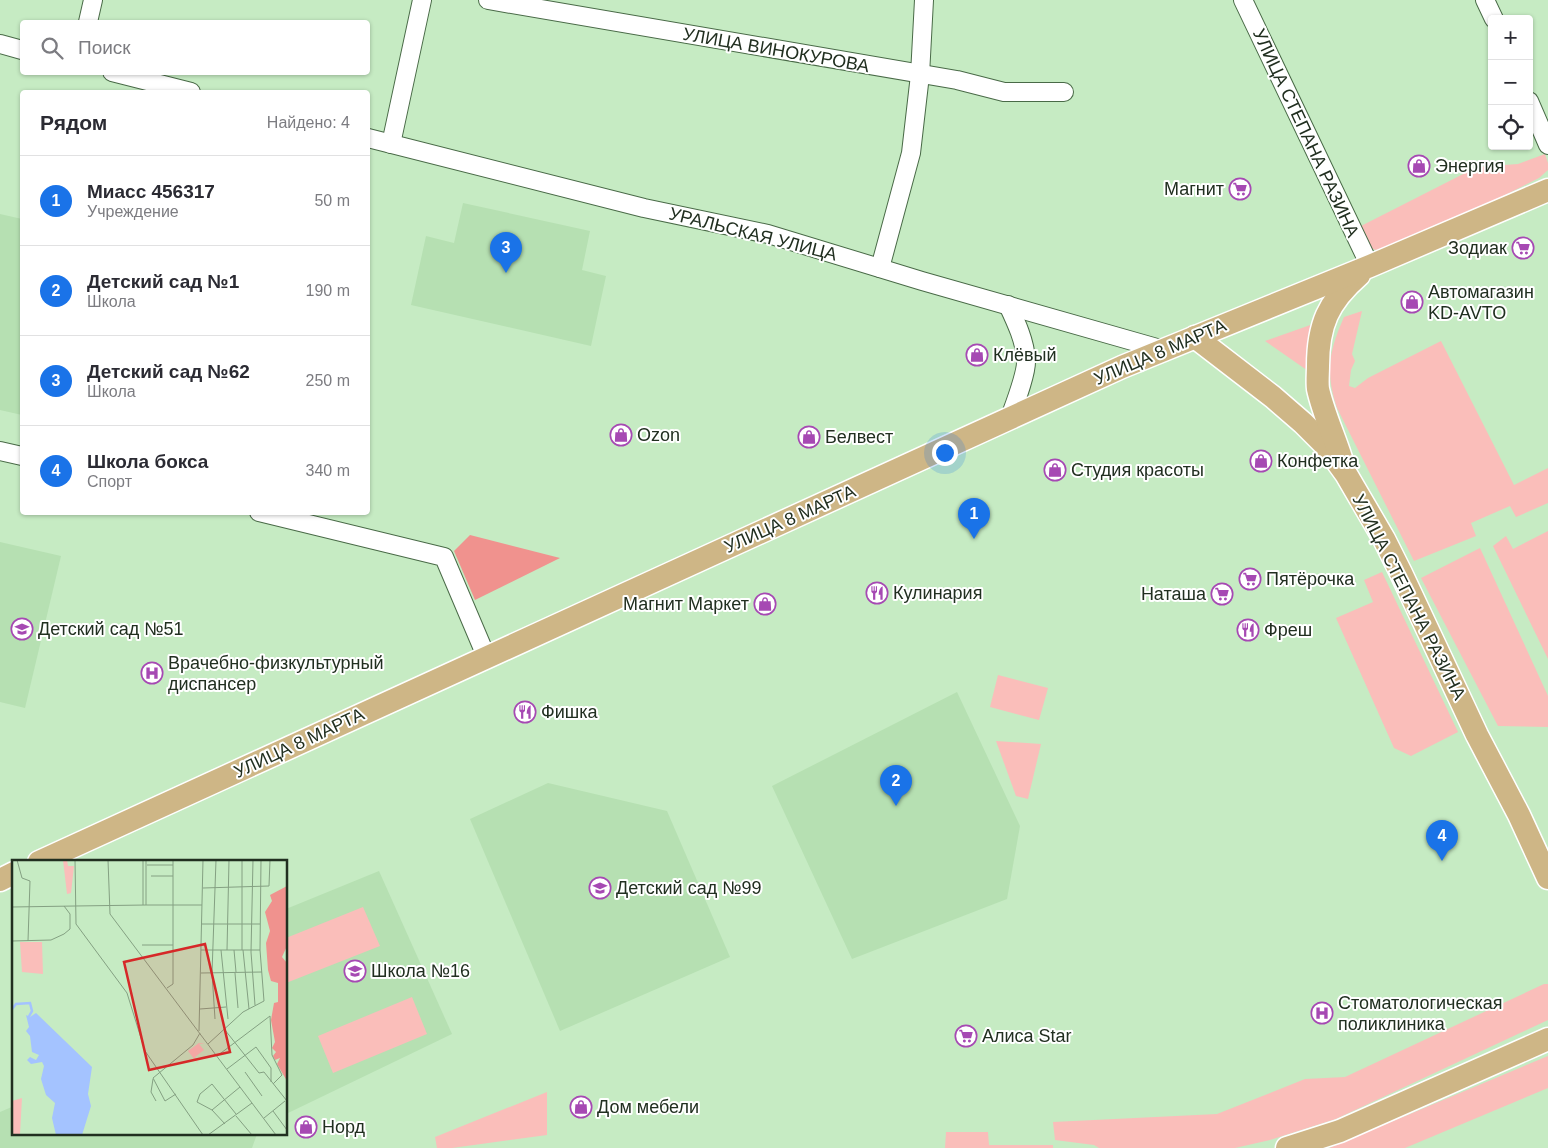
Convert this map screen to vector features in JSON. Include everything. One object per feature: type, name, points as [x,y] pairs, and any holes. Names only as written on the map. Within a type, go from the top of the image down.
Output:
[{"type":"main road","name":"УЛИЦА 8 МАРТА","points":[[43,860],[486,656],[1009,420],[1122,367],[1370,266],[1548,190]]},
{"type":"main road","points":[[1346,474],[1318,388],[1320,333],[1326,314],[1342,290],[1370,266]]},
{"type":"main road","name":"УЛИЦА СТЕПАНА РАЗИНА","points":[[1195,338],[1303,423],[1324,445],[1346,474],[1389,548],[1477,735],[1519,815],[1548,878]]},
{"type":"main road","points":[[0,880],[12,874]]},
{"type":"main road","points":[[1287,1148],[1340,1130],[1548,1039]]},
{"type":"street","points":[[88,20],[93,0]]},
{"type":"street","points":[[391,144],[422,0]]},
{"type":"street","name":"УЛИЦА ВИНОКУРОВА","points":[[488,0],[957,80],[1004,92],[1064,92]]},
{"type":"street","points":[[880,268],[911,153],[920,74],[924,0]]},
{"type":"street","name":"УЛИЦА СТЕПАНА РАЗИНА","points":[[1242,0],[1370,266]]},
{"type":"street","points":[[1485,0],[1492,15]]},
{"type":"street","points":[[0,44],[20,49]]},
{"type":"street","points":[[124,75],[183,90]]},
{"type":"street","points":[[1531,105],[1548,145]]},
{"type":"street","name":"УРАЛЬСКАЯ УЛИЦА","points":[[370,139],[644,208],[768,234],[1164,350]]},
{"type":"street","points":[[1008,305],[1018,327],[1026,361],[1018,395],[1009,420]]},
{"type":"street","points":[[0,451],[20,456]]},
{"type":"street","points":[[271,515],[444,557],[486,656]]},
{"type":"shaded area","points":[[1545,154],[1548,170],[1539,178],[1391,253],[1372,249],[1361,226],[1477,167],[1518,164]]},
{"type":"shaded area","points":[[463,203],[590,231],[582,270],[606,276],[591,346],[411,305],[426,236],[454,243]]},
{"type":"shaded area","points":[[0,214],[20,219],[20,415],[0,410]]},
{"type":"shaded area","points":[[1362,311],[1352,354],[1355,361],[1351,370],[1349,386],[1355,388],[1368,378],[1441,341],[1514,485],[1548,468],[1548,503],[1516,517],[1510,506],[1471,523],[1476,536],[1414,561],[1337,408],[1333,395],[1330,362],[1335,341],[1344,317]]},
{"type":"shaded area","points":[[1316,323],[1311,373],[1265,341]]},
{"type":"shaded area","points":[[1548,531],[1548,659],[1493,546],[1506,536],[1513,549]]},
{"type":"shaded area","points":[[470,535],[560,558],[475,600],[454,551]]},
{"type":"shaded area","name":"Детский сад №51","points":[[0,542],[61,556],[25,708],[0,702]]},
{"type":"shaded area","points":[[1480,548],[1548,696],[1548,727],[1498,726],[1421,578]]},
{"type":"shaded area","points":[[1382,572],[1458,732],[1411,756],[1394,748],[1336,618],[1373,602],[1364,580]]},
{"type":"shaded area","points":[[998,675],[1048,688],[1039,720],[990,707]]},
{"type":"shaded area","points":[[957,692],[1020,826],[1007,899],[852,959],[772,786]]},
{"type":"shaded area","points":[[996,741],[1041,744],[1028,799],[1016,796]]},
{"type":"shaded area","name":"Детский сад №99","points":[[548,783],[667,811],[730,957],[560,1031],[470,819]]},
{"type":"shaded area","name":"Школа №16","points":[[379,871],[452,1034],[288,1113],[288,908]]},
{"type":"shaded area","points":[[363,907],[380,946],[288,982],[288,937]]},
{"type":"shaded area","points":[[1544,984],[1548,984],[1548,1020],[1336,1119],[1270,1140],[1235,1148],[1099,1148],[1094,1145],[1055,1140],[1053,1122],[1217,1114],[1305,1079],[1345,1077]]},
{"type":"shaded area","points":[[412,997],[427,1034],[333,1073],[318,1036]]},
{"type":"shaded area","points":[[1548,1056],[1548,1088],[1405,1148],[1329,1148]]},
{"type":"shaded area","points":[[547,1092],[547,1135],[452,1148],[437,1148],[435,1137]]},
{"type":"shaded area","points":[[12,1107],[12,1136],[256,1136],[252,1148],[0,1148],[0,1112]]},
{"type":"shaded area","points":[[946,1132],[988,1132],[989,1145],[1053,1145],[1053,1148],[945,1148]]},
{"type":"place","name":"Энергия","points":[[1419,166]]},
{"type":"place","name":"Магнит","points":[[1240,189]]},
{"type":"place","name":"Зодиак","points":[[1523,248]]},
{"type":"place","name":"Детский сад №62","points":[[506,273]]},
{"type":"place","name":"Автомагазин KD-AVTO","points":[[1412,302]]},
{"type":"place","name":"Клёвый","points":[[977,355]]},
{"type":"place","name":"Ozon","points":[[621,435]]},
{"type":"place","name":"Белвест","points":[[809,437]]},
{"type":"place","name":"Конфетка","points":[[1261,461]]},
{"type":"place","name":"Студия красоты","points":[[1055,470]]},
{"type":"place","name":"Миасс 456317","points":[[974,539]]},
{"type":"place","name":"Пятёрочка","points":[[1250,579]]},
{"type":"place","name":"Кулинария","points":[[877,593]]},
{"type":"place","name":"Наташа","points":[[1222,594]]},
{"type":"place","name":"Магнит Маркет","points":[[765,604]]},
{"type":"place","name":"Детский сад №51","points":[[22,629]]},
{"type":"place","name":"Фреш","points":[[1248,630]]},
{"type":"place","name":"Врачебно-физкультурный диспансер","points":[[152,673]]},
{"type":"place","name":"Фишка","points":[[525,712]]},
{"type":"place","name":"Детский сад №1","points":[[896,806]]},
{"type":"place","name":"Школа бокса","points":[[1442,861]]},
{"type":"place","name":"Детский сад №99","points":[[600,888]]},
{"type":"place","name":"Школа №16","points":[[355,971]]},
{"type":"place","name":"Стоматологическая поликлиника","points":[[1322,1013]]},
{"type":"place","name":"Алиса Star","points":[[966,1036]]},
{"type":"place","name":"Дом мебели","points":[[581,1107]]},
{"type":"place","name":"Норд","points":[[306,1127]]}]
